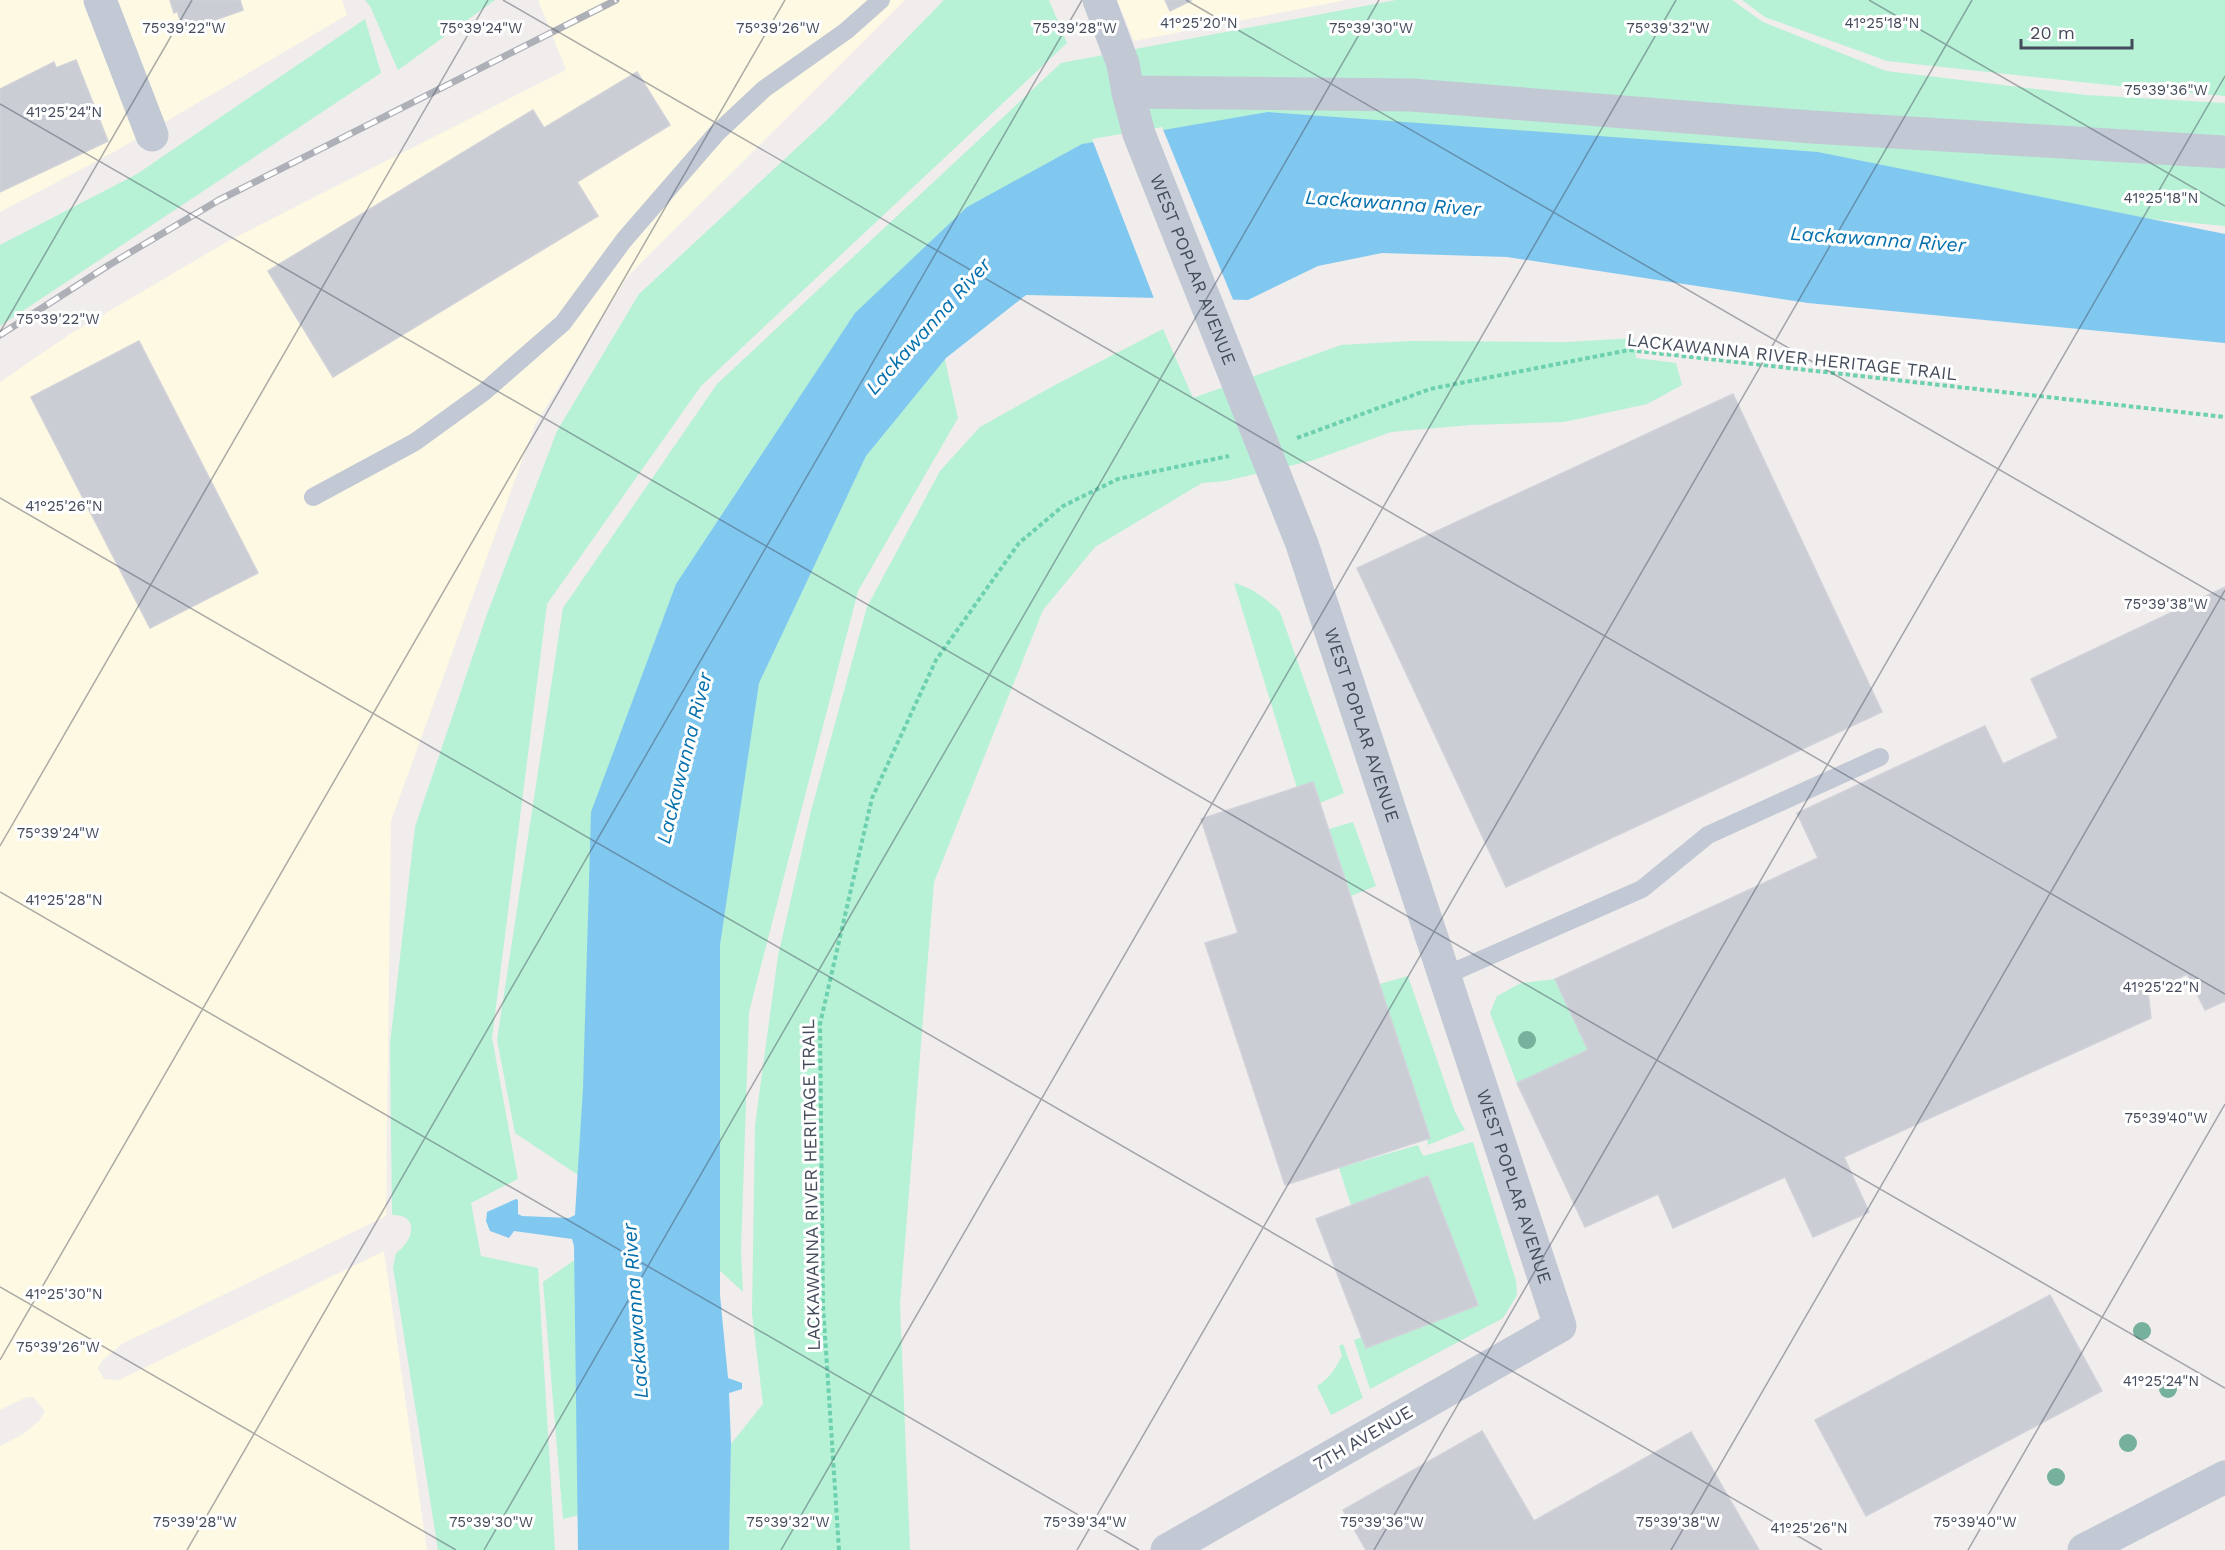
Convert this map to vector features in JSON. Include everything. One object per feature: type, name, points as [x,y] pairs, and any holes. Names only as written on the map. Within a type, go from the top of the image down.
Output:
[{"type":"street","points":[[100,0],[152,135]]},
{"type":"street","name":"WEST POPLAR AVENUE","points":[[1099,0],[1123,64],[1139,134],[1302,544],[1560,1326]]},
{"type":"street","points":[[1128,92],[1412,95],[1812,127],[2225,152]]},
{"type":"street","name":"7TH AVENUE","points":[[1167,1550],[1560,1326]]},
{"type":"street","points":[[2084,1550],[2224,1482]]},
{"type":"lane","points":[[313,497],[415,442],[484,392],[562,323],[624,240],[716,134],[764,88],[846,31],[880,0]]},
{"type":"lane","points":[[1444,976],[1642,888],[1708,835],[1880,757]]},
{"type":"path","name":"LACKAWANNA RIVER HERITAGE TRAIL","points":[[1295,438],[1431,389],[1629,351],[2225,417]]},
{"type":"path","name":"LACKAWANNA RIVER HERITAGE TRAIL","points":[[839,1550],[823,1305],[820,1024],[872,798],[936,660],[1019,543],[1063,506],[1118,479],[1215,459]]},
{"type":"shaded area","points":[[0,0],[342,0],[347,15],[116,151],[0,212]]},
{"type":"shaded area","points":[[538,0],[905,0],[628,276],[535,425],[391,821],[386,1216],[122,1344],[102,1361],[98,1368],[104,1379],[119,1380],[384,1251],[427,1550],[0,1550],[0,1446],[23,1434],[39,1421],[45,1411],[33,1397],[27,1397],[0,1410],[0,382],[70,334],[230,240],[566,70]]},
{"type":"shaded area","points":[[1117,0],[1347,0],[1134,41]]},
{"type":"green space","points":[[365,0],[495,0],[398,70],[370,6]]},
{"type":"green space","points":[[944,0],[1049,0],[1067,43],[701,386],[547,604],[492,1038],[518,1179],[471,1203],[481,1256],[538,1268],[555,1550],[438,1550],[393,1267],[396,1253],[407,1242],[411,1229],[407,1219],[392,1215],[390,1044],[415,827],[487,614],[557,431],[639,294],[828,119]]},
{"type":"green space","points":[[1396,0],[1732,0],[1763,22],[1886,71],[2086,95],[2225,103],[2225,226],[1678,175],[932,302],[958,418],[858,591],[749,1012],[741,1250],[743,1292],[716,1267],[515,1133],[497,1040],[563,608],[717,384],[1061,63]]},
{"type":"green space","points":[[1742,0],[2225,0],[2225,96],[1887,61],[1765,17]]},
{"type":"green space","points":[[365,19],[381,73],[0,326],[0,245],[137,174]]},
{"type":"green space","points":[[1163,329],[1193,398],[1341,345],[1411,341],[1567,342],[1634,338],[1636,358],[1676,363],[1682,385],[1647,404],[1564,422],[1470,425],[1391,432],[1314,460],[1225,481],[1202,483],[1095,547],[1043,610],[934,882],[900,1304],[910,1550],[729,1550],[731,1444],[763,1404],[752,1314],[755,1125],[778,956],[811,811],[867,607],[940,471],[980,427]]},
{"type":"green space","points":[[1234,583],[1258,594],[1280,612],[1344,793],[1320,803],[1313,782],[1297,788]]},
{"type":"green space","points":[[1353,822],[1376,886],[1351,896],[1329,829]]},
{"type":"green space","points":[[1408,976],[1455,1112],[1465,1130],[1428,1145],[1427,1139],[1430,1138],[1380,984]]},
{"type":"green space","points":[[1555,979],[1588,1050],[1517,1083],[1490,1013],[1497,996],[1521,983]]},
{"type":"green space","points":[[1473,1142],[1516,1281],[1517,1295],[1503,1318],[1370,1389],[1354,1340],[1362,1337],[1366,1348],[1478,1304],[1428,1176],[1351,1205],[1339,1168],[1418,1145],[1423,1156]]},
{"type":"green space","points":[[576,1259],[599,1510],[563,1519],[543,1282]]},
{"type":"green space","points":[[1343,1344],[1363,1398],[1331,1415],[1317,1386],[1337,1365],[1342,1356],[1339,1346]]},
{"type":"water","name":"Lackawanna River","points":[[1268,112],[1818,152],[2225,234],[2225,343],[1808,303],[1507,257],[1382,253],[1318,266],[1248,300],[1026,295],[946,358],[866,456],[759,683],[720,945],[720,1295],[728,1378],[742,1383],[742,1389],[729,1393],[731,1444],[729,1550],[578,1550],[574,1246],[572,1239],[514,1231],[509,1238],[490,1231],[486,1221],[487,1212],[516,1199],[518,1200],[518,1214],[522,1216],[569,1218],[575,1215],[583,1088],[591,812],[676,584],[855,313],[967,207],[1082,144]]},
{"type":"pier","points":[[1162,127],[1234,302],[1155,301],[1092,139]]},
{"type":"building","points":[[170,0],[240,0],[243,10],[184,31],[177,11],[174,13]]},
{"type":"building","points":[[1165,0],[1192,0],[1170,11]]},
{"type":"building","points":[[76,60],[108,141],[0,192],[0,89],[54,62],[56,68]]},
{"type":"building","points":[[637,72],[670,125],[577,182],[598,216],[333,377],[268,271],[533,110],[544,128]]},
{"type":"building","points":[[139,341],[258,573],[150,628],[31,397]]},
{"type":"building","points":[[1733,394],[1882,712],[1506,887],[1357,568]]},
{"type":"building","points":[[2225,587],[2225,1001],[2205,1010],[2187,974],[2148,992],[2151,1018],[1844,1157],[1869,1212],[1813,1237],[1785,1177],[1673,1228],[1658,1194],[1585,1227],[1517,1083],[1588,1050],[1555,979],[1818,858],[1797,813],[1985,726],[2003,764],[2058,738],[2031,679]]},
{"type":"building","points":[[1313,782],[1430,1138],[1285,1185],[1205,943],[1238,933],[1201,819]]},
{"type":"building","points":[[1428,1176],[1478,1305],[1366,1348],[1316,1219]]},
{"type":"building","points":[[2050,1295],[2102,1391],[1866,1516],[1815,1420]]},
{"type":"building","points":[[1482,1431],[1534,1521],[1691,1432],[1759,1550],[1366,1550],[1343,1510]]},
{"type":"railway","points":[[0,335],[109,265],[219,200],[616,0]]}]
